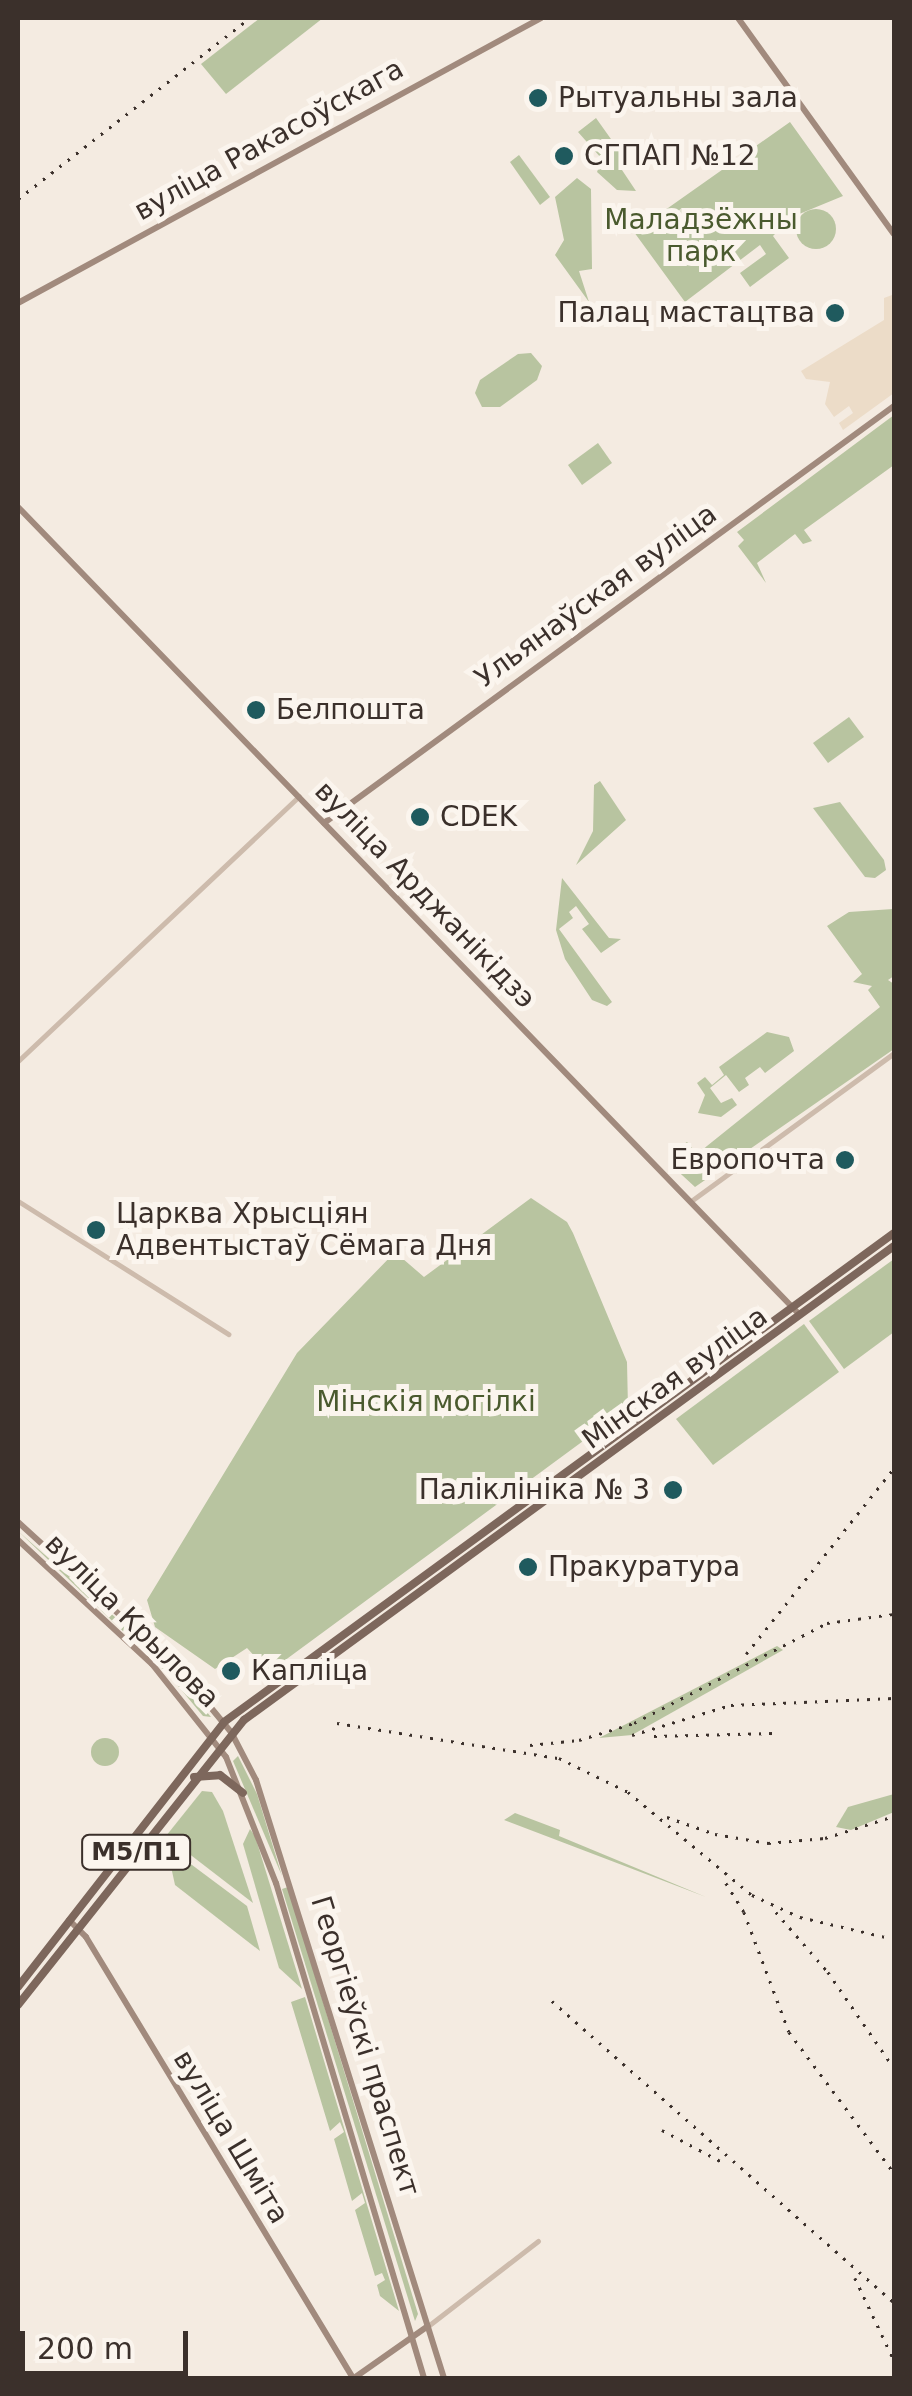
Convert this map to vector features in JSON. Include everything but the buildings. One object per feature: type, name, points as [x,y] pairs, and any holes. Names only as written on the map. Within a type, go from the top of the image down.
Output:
[{"type":"main road","name":"вуліца Ракасоўскага","points":[[18,302],[541,18]]},
{"type":"main road","points":[[738,18],[894,234]]},
{"type":"main road","name":"Ульянаўская вуліца","points":[[324,823],[894,406]]},
{"type":"main road","name":"вуліца Арджанікідзэ","points":[[18,507],[800,1314]]},
{"type":"main road","name":"Мінская вуліца","points":[[18,1987],[224,1722],[894,1233]]},
{"type":"main road","name":"Мінская вуліца","points":[[18,2005],[231,1732],[894,1246]]},
{"type":"main road","name":"вуліца Крылова","points":[[18,1522],[168,1656],[231,1732]]},
{"type":"main road","name":"вуліца Крылова","points":[[18,1540],[152,1664],[220,1745]]},
{"type":"main road","name":"Георгіеўскі праспект","points":[[231,1732],[271,1815],[444,2378]]},
{"type":"main road","name":"Георгіеўскі праспект","points":[[220,1745],[243,1793],[276,1884],[424,2378]]},
{"type":"main road","points":[[194,1777],[220,1775],[243,1793]]},
{"type":"main road","points":[[276,1884],[290,1878]]},
{"type":"main road","name":"вуліца Шміта","points":[[70,1920],[354,2378]]},
{"type":"main road","points":[[354,2378],[428,2326]]},
{"type":"street","points":[[18,1061],[299,796]]},
{"type":"street","points":[[691,1201],[894,1053]]},
{"type":"street","points":[[18,1201],[228,1334]]},
{"type":"street","points":[[428,2326],[538,2240]]},
{"type":"green space","points":[[260,18],[323,18],[226,94],[201,64]]},
{"type":"green space","points":[[596,118],[628,163],[622,170],[636,191],[617,190],[597,172],[602,159],[578,132]]},
{"type":"green space","name":"Маладзёжны парк","points":[[790,122],[843,196],[792,217],[773,236],[789,258],[750,287],[740,273],[766,254],[760,245],[685,302],[634,232]]},
{"type":"green space","points":[[519,155],[550,197],[540,205],[510,162]]},
{"type":"green space","points":[[577,178],[591,189],[592,269],[579,271],[589,302],[555,255],[564,240],[555,197]]},
{"type":"green space","points":[[816,209],[830,215],[836,229],[830,243],[816,249],[802,243],[796,229],[802,215]]},
{"type":"green space","points":[[531,353],[542,366],[537,380],[500,407],[482,407],[475,393],[480,380],[518,354]]},
{"type":"green space","points":[[894,415],[894,465],[804,530],[812,541],[803,544],[795,534],[757,563],[766,583],[738,546],[744,540],[737,532]]},
{"type":"green space","points":[[598,443],[612,463],[582,485],[568,465]]},
{"type":"green space","points":[[849,717],[864,737],[828,763],[813,743]]},
{"type":"green space","points":[[600,781],[626,820],[576,865],[593,831],[594,785]]},
{"type":"green space","points":[[840,802],[884,860],[886,870],[875,878],[865,877],[813,808]]},
{"type":"green space","points":[[562,878],[609,938],[621,939],[601,953],[582,929],[589,924],[576,906],[569,912],[573,918],[559,929],[612,1002],[607,1006],[592,1000],[565,959],[556,930]]},
{"type":"green space","points":[[893,909],[894,976],[888,980],[894,984],[894,1049],[695,1187],[670,1164],[685,1152],[681,1146],[687,1142],[697,1154],[880,1007],[868,990],[872,986],[853,982],[862,974],[827,926],[849,912]]},
{"type":"green space","points":[[767,1032],[789,1037],[794,1051],[765,1073],[760,1067],[745,1078],[749,1085],[739,1092],[726,1075],[710,1088],[721,1103],[732,1098],[737,1105],[721,1117],[698,1113],[705,1095],[697,1083],[705,1077],[712,1085],[724,1075],[719,1067]]},
{"type":"green space","name":"Мінскія могілкі","points":[[531,1198],[567,1222],[573,1233],[627,1362],[628,1408],[269,1672],[247,1648],[215,1669],[155,1627],[147,1600],[297,1353],[395,1252],[424,1277]]},
{"type":"green space","points":[[894,1259],[894,1332],[844,1369],[809,1321]]},
{"type":"green space","points":[[804,1324],[839,1372],[713,1465],[676,1419]]},
{"type":"green space","points":[[18,1531],[160,1657],[211,1717],[203,1716],[169,1675]]},
{"type":"green space","points":[[777,1646],[783,1650],[632,1735],[599,1738]]},
{"type":"green space","points":[[105,1738],[115,1742],[119,1752],[115,1762],[105,1766],[95,1762],[91,1752],[95,1742]]},
{"type":"green space","points":[[238,1756],[257,1794],[282,1876],[233,1761]]},
{"type":"green space","points":[[202,1791],[212,1792],[223,1811],[253,1903],[166,1836]]},
{"type":"green space","points":[[894,1794],[894,1812],[851,1830],[836,1827],[848,1807]]},
{"type":"green space","points":[[515,1813],[560,1830],[559,1836],[706,1897],[504,1820]]},
{"type":"green space","points":[[250,1829],[302,1989],[279,1968],[243,1844]]},
{"type":"green space","points":[[184,1859],[247,1906],[260,1951],[175,1885],[170,1862]]},
{"type":"green space","points":[[288,1887],[418,2314],[415,2321],[282,1889]]},
{"type":"green space","points":[[305,1997],[399,2311],[380,2296],[377,2285],[385,2280],[382,2273],[375,2276],[355,2210],[365,2203],[362,2193],[352,2201],[334,2139],[344,2132],[340,2122],[330,2131],[291,2002]]},
{"type":"shaded area","points":[[892,295],[894,393],[843,430],[839,423],[853,413],[849,406],[834,417],[825,404],[830,382],[806,379],[801,371],[884,320],[884,298]]},
{"type":"railway","points":[[18,199],[250,18]]},
{"type":"railway","points":[[746,1654],[894,1468]]},
{"type":"railway","points":[[530,1745],[579,1740],[634,1723],[827,1623],[894,1614]]},
{"type":"railway","points":[[632,1735],[731,1705],[894,1698]]},
{"type":"railway","points":[[337,1723],[559,1758],[628,1792],[752,1895],[800,1917],[894,1939]]},
{"type":"railway","points":[[654,1736],[773,1733]]},
{"type":"railway","points":[[667,1817],[715,1834],[768,1843],[825,1838],[894,1816]]},
{"type":"railway","points":[[726,1883],[744,1912],[789,2032],[894,2173]]},
{"type":"railway","points":[[776,1912],[828,1972],[894,2068]]},
{"type":"railway","points":[[552,2001],[894,2303]]},
{"type":"railway","points":[[662,2130],[724,2163]]},
{"type":"railway","points":[[855,2278],[894,2360]]},
{"type":"place","name":"Рытуальны зала","points":[[538,98]]},
{"type":"place","name":"СГПАП №12","points":[[564,156]]},
{"type":"place","name":"Палац мастацтва","points":[[835,313]]},
{"type":"place","name":"Белпошта","points":[[256,710]]},
{"type":"place","name":"CDEK","points":[[420,817]]},
{"type":"place","name":"Европочта","points":[[845,1160]]},
{"type":"place","name":"Царква Хрысціян Адвентыстаў Сёмага Дня","points":[[96,1230]]},
{"type":"place","name":"Паліклініка № 3","points":[[673,1490]]},
{"type":"place","name":"Пракуратура","points":[[528,1567]]},
{"type":"place","name":"Капліца","points":[[231,1671]]}]
